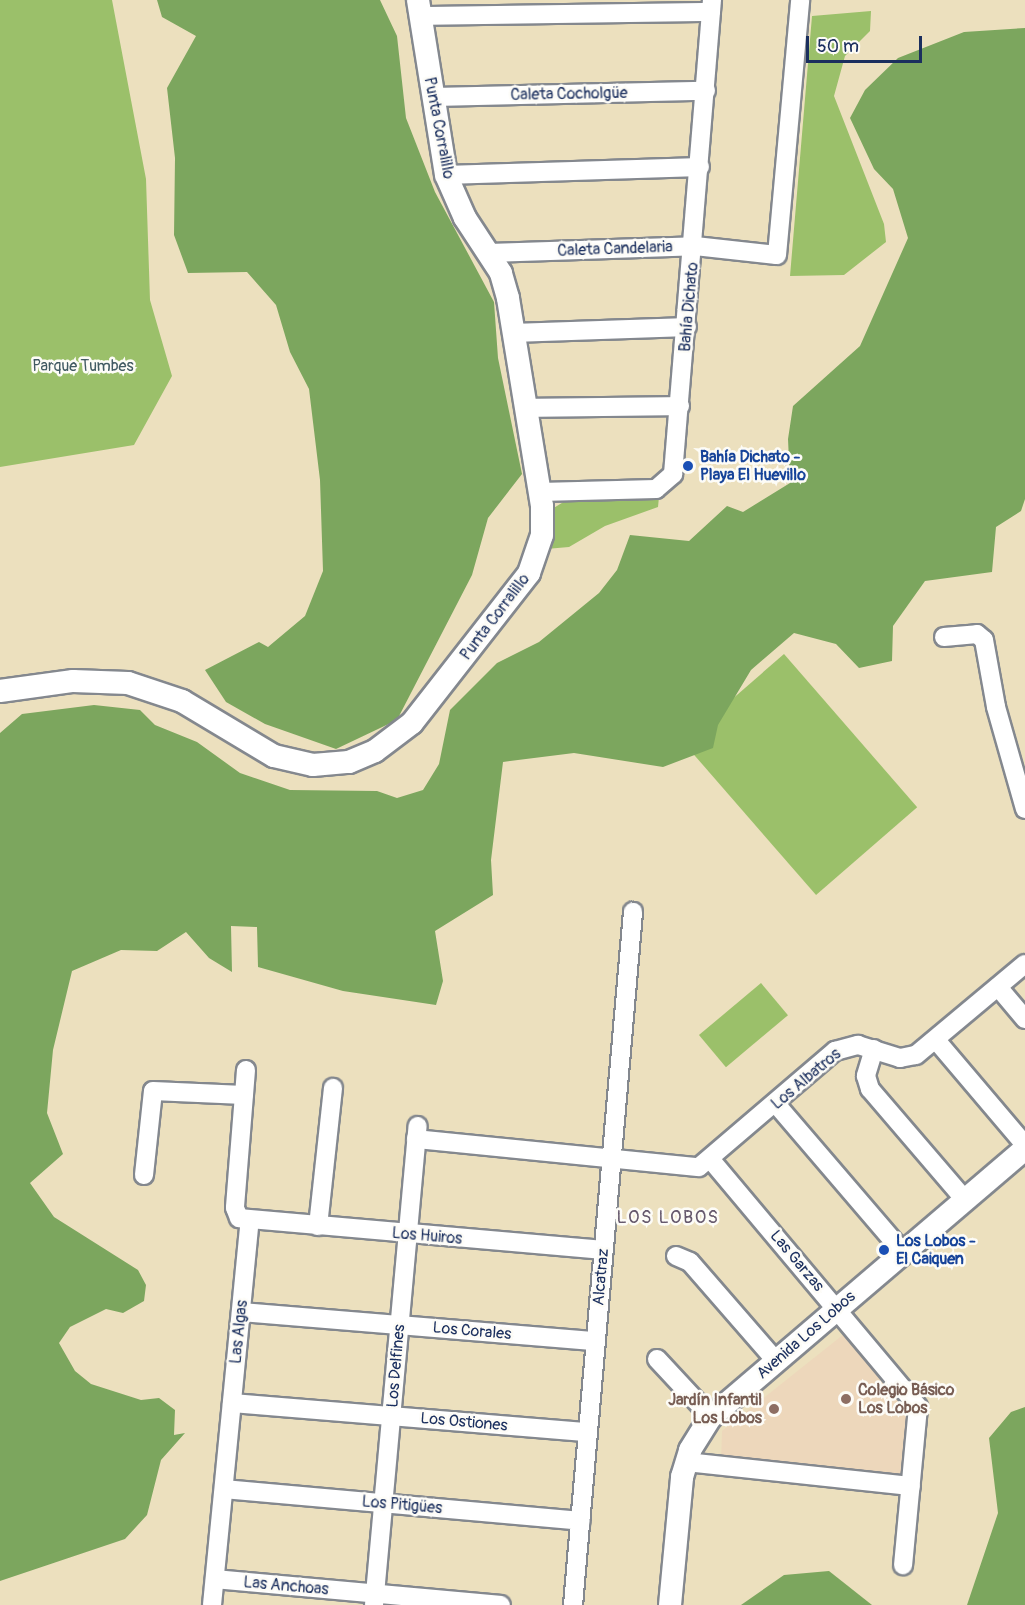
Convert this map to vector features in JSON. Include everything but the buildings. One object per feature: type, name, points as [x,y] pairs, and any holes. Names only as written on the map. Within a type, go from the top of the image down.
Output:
[{"type":"street","name":"Caleta Candelaria","points":[[489,253],[695,246],[777,255],[800,0]]},
{"type":"street","points":[[419,8],[712,6]]},
{"type":"street","name":"Bahía Dichato","points":[[540,492],[662,487],[674,469],[695,246],[712,6]]},
{"type":"street","name":"Punta Corralillo","points":[[0,691],[73,681],[128,683],[182,701],[282,759],[321,766],[362,758],[401,733],[424,709],[529,573],[542,535],[540,492],[506,285],[489,253],[465,218],[447,175],[432,97],[419,8]]},
{"type":"street","name":"Caleta Cocholgüe","points":[[432,97],[706,90]]},
{"type":"street","points":[[447,175],[700,166]]},
{"type":"street","points":[[514,333],[687,327]]},
{"type":"street","points":[[526,408],[680,405]]},
{"type":"street","points":[[944,637],[977,634],[984,640],[996,707],[1025,809]]},
{"type":"street","name":"Alcatraz","points":[[573,1605],[604,1250],[608,1161],[633,912]]},
{"type":"street","name":"Los Albatros","points":[[417,1133],[608,1161],[687,1168],[711,1160],[835,1051],[849,1046],[874,1049],[908,1058],[936,1040],[1025,964]]},
{"type":"street","points":[[998,987],[1025,1019]]},
{"type":"street","points":[[936,1040],[1025,1147]]},
{"type":"street","points":[[874,1049],[866,1076],[870,1089],[965,1200]]},
{"type":"street","points":[[246,1070],[235,1208],[239,1218],[250,1220]]},
{"type":"street","points":[[318,1226],[333,1088]]},
{"type":"street","points":[[144,1175],[153,1091],[244,1095]]},
{"type":"street","points":[[776,1104],[903,1252]]},
{"type":"street","name":"Los Delfines","points":[[375,1599],[417,1133]]},
{"type":"street","name":"Avenida Los Lobos","points":[[670,1605],[686,1462],[711,1417],[1025,1147]]},
{"type":"street","name":"Las Garzas","points":[[711,1160],[918,1407],[903,1565]]},
{"type":"street","name":"Los Huiros","points":[[250,1220],[604,1250]]},
{"type":"street","name":"Las Algas","points":[[212,1605],[250,1220]]},
{"type":"street","points":[[676,1256],[690,1262],[776,1361]]},
{"type":"street","name":"Los Corales","points":[[241,1312],[596,1341]]},
{"type":"street","points":[[657,1359],[711,1417]]},
{"type":"street","name":"Los Ostiones","points":[[232,1402],[588,1432]]},
{"type":"street","points":[[686,1462],[911,1486]]},
{"type":"street","name":"Los Pitigües","points":[[224,1490],[581,1521]]},
{"type":"street","name":"Las Anchoas","points":[[215,1579],[375,1599],[501,1605]]},
{"type":"shaded area","name":"Colegio Básico Los Lobos","points":[[844,1334],[914,1412],[908,1475],[721,1460],[722,1431]]},
{"type":"green space","name":"Parque Tumbes","points":[[0,0],[112,0],[146,179],[150,300],[172,376],[134,445],[0,467]]},
{"type":"green space","points":[[157,0],[380,0],[397,36],[406,118],[435,192],[494,302],[498,358],[522,474],[488,518],[472,575],[397,720],[336,749],[265,724],[226,702],[205,670],[259,642],[268,647],[305,616],[323,571],[320,480],[309,389],[290,352],[276,305],[247,272],[188,273],[174,235],[175,158],[167,88],[196,36],[162,17]]},
{"type":"green space","points":[[871,11],[870,31],[845,56],[834,96],[884,224],[886,242],[844,275],[790,276],[812,16]]},
{"type":"green space","points":[[1025,28],[1025,499],[1021,511],[996,527],[992,572],[925,581],[893,626],[892,661],[859,668],[836,644],[794,633],[751,670],[718,725],[713,748],[663,767],[574,753],[503,762],[491,860],[493,895],[435,931],[443,981],[436,1005],[343,991],[258,967],[257,927],[231,926],[232,972],[209,958],[186,932],[157,951],[121,950],[72,971],[53,1050],[47,1113],[63,1154],[30,1183],[54,1217],[138,1270],[146,1285],[144,1301],[123,1313],[106,1309],[70,1327],[59,1343],[75,1371],[91,1384],[141,1400],[159,1398],[175,1410],[174,1435],[185,1433],[161,1460],[147,1515],[125,1539],[0,1581],[0,733],[22,714],[94,705],[140,710],[155,725],[197,742],[240,773],[290,790],[377,791],[397,798],[423,790],[439,764],[450,710],[497,663],[539,642],[599,593],[617,570],[630,535],[689,541],[727,506],[743,512],[790,483],[788,439],[793,406],[860,346],[908,238],[893,189],[874,169],[850,118],[865,90],[898,58],[964,32]]},
{"type":"green space","points":[[659,497],[658,507],[605,526],[569,547],[546,549],[552,509],[570,498]]},
{"type":"green space","points":[[784,654],[917,807],[816,895],[683,742]]},
{"type":"green space","points":[[761,983],[788,1015],[726,1067],[699,1035]]},
{"type":"green space","points":[[1025,1407],[1025,1605],[967,1605],[998,1513],[989,1438],[1011,1412]]},
{"type":"green space","points":[[829,1571],[872,1605],[741,1605],[784,1575]]},
{"type":"place","name":"Bahía Dichato - Playa El Huevillo","points":[[688,466]]},
{"type":"place","name":"Los Lobos - El Caiquen","points":[[884,1250]]},
{"type":"place","name":"Colegio Básico Los Lobos","points":[[846,1399]]},
{"type":"place","name":"Jardín Infantil Los Lobos","points":[[774,1409]]},
{"type":"district","name":"LOS LOBOS","points":[[668,1218]]}]
